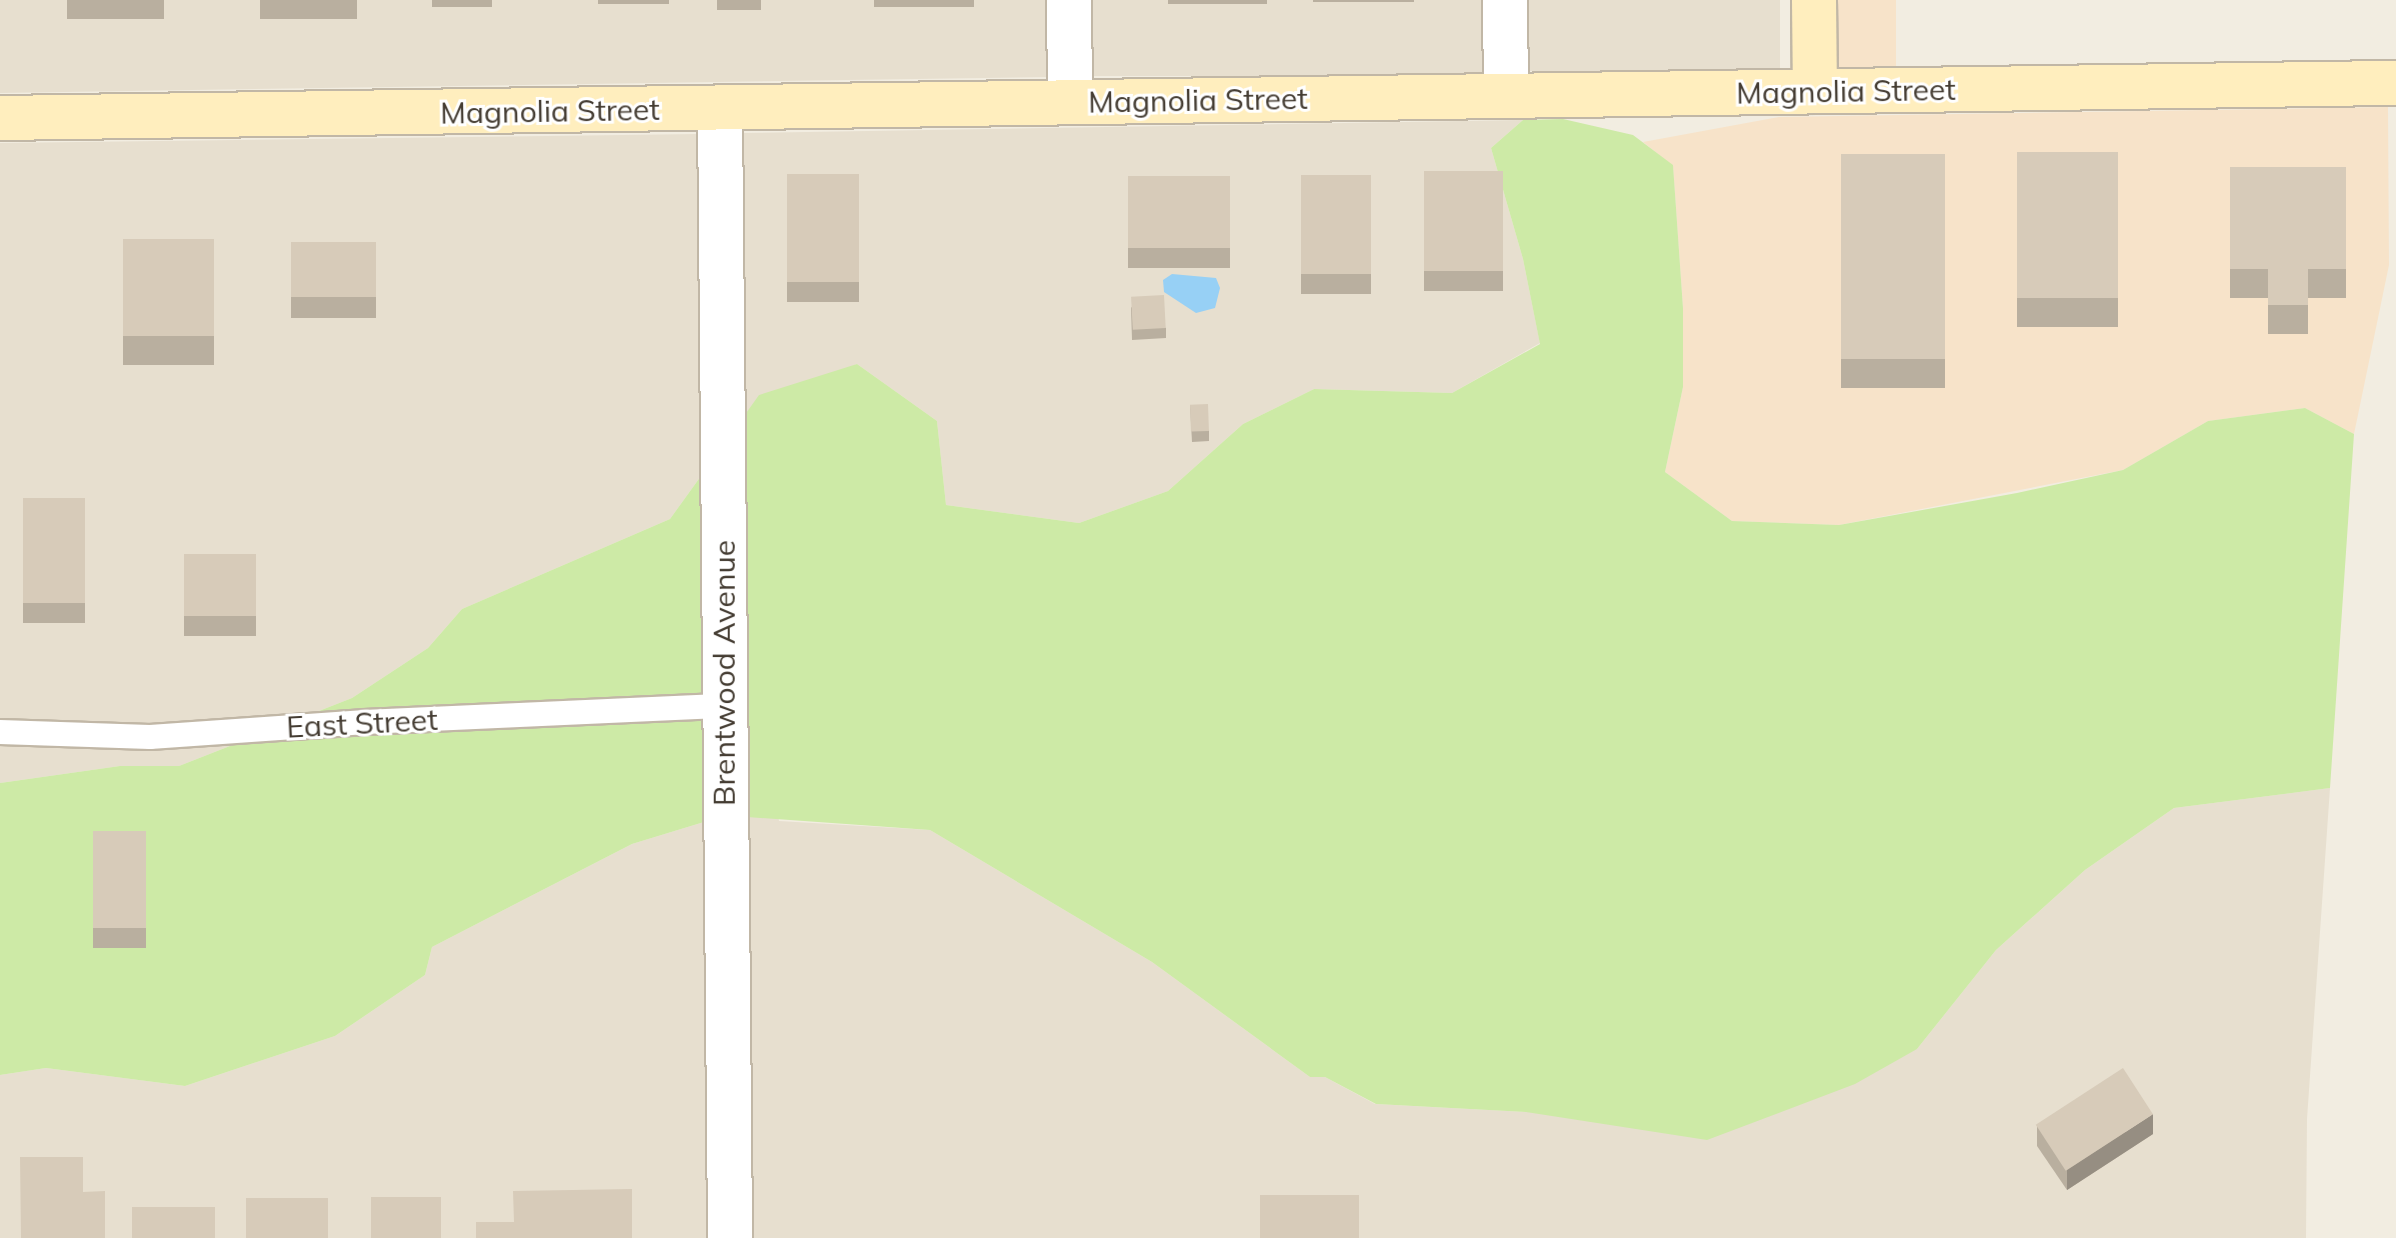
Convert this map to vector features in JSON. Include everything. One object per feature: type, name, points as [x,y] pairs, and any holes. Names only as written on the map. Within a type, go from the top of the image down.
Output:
[{"type":"street","points":[[1069,0],[1070,101]]},
{"type":"street","points":[[1505,0],[1506,96]]},
{"type":"street","points":[[1814,0],[1815,91]]},
{"type":"street","name":"Magnolia Street","points":[[0,118],[2396,83]]},
{"type":"street","name":"Brentwood Avenue","points":[[720,109],[730,1238]]},
{"type":"lane","name":"East Street","points":[[0,732],[150,737],[365,722],[724,706]]},
{"type":"shaded area","points":[[0,0],[1048,0],[1048,77],[0,93]]},
{"type":"shaded area","points":[[1091,0],[1484,0],[1484,76],[1091,76]]},
{"type":"shaded area","points":[[1527,0],[1780,0],[1780,71],[1527,71]]},
{"type":"shaded area","points":[[1835,0],[1896,0],[1896,67],[1835,67]]},
{"type":"shaded area","points":[[2388,107],[2389,265],[2354,434],[2305,408],[2208,421],[2123,470],[1839,525],[1732,521],[1665,472],[1683,387],[1683,308],[1673,166],[1643,142],[1779,117]]},
{"type":"shaded area","points":[[1523,120],[1491,148],[1523,259],[1540,343],[1452,393],[1314,389],[1243,424],[1168,491],[1079,523],[946,505],[937,421],[857,364],[744,416],[742,133]]},
{"type":"shaded area","points":[[699,134],[701,476],[670,519],[462,609],[428,648],[352,698],[179,766],[120,766],[0,783],[0,143]]},
{"type":"shaded area","points":[[2330,788],[2307,1119],[2306,1238],[751,1238],[747,817],[778,816],[779,821],[930,830],[1152,962],[1310,1077],[1325,1077],[1375,1104],[1526,1112],[1917,1049],[1996,950],[2085,870],[2174,808]]},
{"type":"shaded area","points":[[704,822],[708,1238],[0,1238],[0,1075],[46,1068],[185,1086],[335,1036],[425,975],[432,947],[632,844]]},
{"type":"green space","points":[[1563,119],[1633,135],[1673,165],[1683,308],[1683,387],[1665,472],[1732,521],[1839,525],[2017,493],[2123,470],[2208,421],[2305,408],[2354,434],[2330,788],[2174,808],[2085,870],[1996,950],[1917,1049],[1855,1084],[1707,1140],[1526,1112],[1376,1104],[1325,1077],[1310,1077],[1152,962],[930,830],[747,817],[744,416],[759,395],[857,364],[937,421],[946,505],[1079,523],[1168,491],[1243,424],[1314,389],[1452,393],[1540,344],[1523,259],[1491,148],[1523,120]]},
{"type":"green space","points":[[701,476],[704,822],[632,844],[432,947],[425,975],[335,1036],[185,1086],[46,1068],[0,1075],[0,783],[120,766],[179,766],[352,698],[428,648],[462,609],[670,519]]},
{"type":"water","points":[[1172,274],[1216,278],[1220,288],[1215,308],[1196,313],[1164,292],[1163,280]]},
{"type":"building","points":[[2017,152],[2118,152],[2118,298],[2017,298]]},
{"type":"building","points":[[1841,154],[1945,154],[1945,359],[1841,359]]},
{"type":"building","points":[[2230,167],[2346,167],[2346,269],[2308,269],[2308,305],[2268,305],[2268,269],[2230,269]]},
{"type":"building","points":[[1424,171],[1503,171],[1503,271],[1424,271]]},
{"type":"building","points":[[787,174],[859,174],[859,282],[787,282]]},
{"type":"building","points":[[1301,175],[1371,175],[1371,274],[1301,274]]},
{"type":"building","points":[[1128,176],[1230,176],[1230,248],[1128,248]]},
{"type":"building","points":[[123,239],[214,239],[214,336],[123,336]]},
{"type":"building","points":[[291,242],[376,242],[376,297],[291,297]]},
{"type":"building","points":[[1164,295],[1166,328],[1133,330],[1131,297]]},
{"type":"building","points":[[1208,404],[1209,431],[1191,432],[1190,405]]},
{"type":"building","points":[[23,498],[85,498],[85,603],[23,603]]},
{"type":"building","points":[[184,554],[256,554],[256,616],[184,616]]},
{"type":"building","points":[[93,831],[146,831],[146,928],[93,928]]},
{"type":"building","points":[[2123,1068],[2153,1114],[2066,1171],[2036,1125]]},
{"type":"building","points":[[20,1157],[83,1157],[83,1192],[105,1191],[105,1238],[21,1238]]},
{"type":"building","points":[[632,1189],[632,1238],[476,1238],[476,1222],[514,1222],[513,1191]]},
{"type":"building","points":[[1260,1195],[1359,1195],[1359,1238],[1260,1238]]},
{"type":"building","points":[[371,1197],[441,1197],[441,1238],[371,1238]]},
{"type":"building","points":[[246,1198],[328,1198],[328,1238],[246,1238]]},
{"type":"building","points":[[132,1207],[215,1207],[215,1238],[132,1238]]}]
